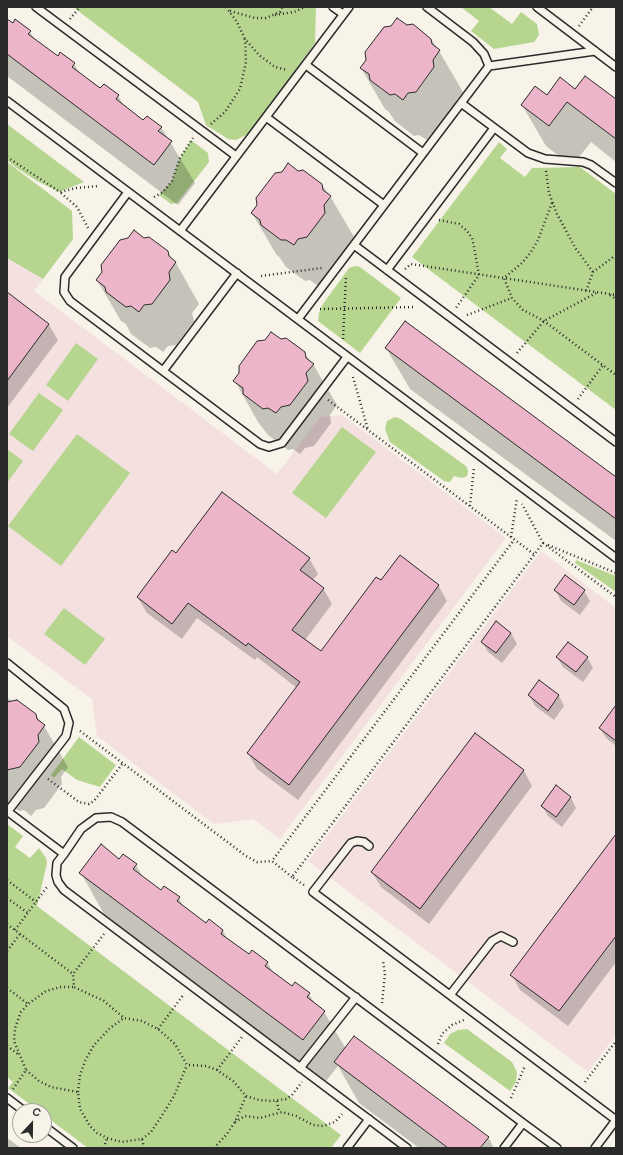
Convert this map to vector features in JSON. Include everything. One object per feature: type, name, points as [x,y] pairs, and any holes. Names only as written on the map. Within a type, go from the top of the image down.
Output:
[{"type":"lane","points":[[36,7],[236,156]]},
{"type":"lane","points":[[333,7],[343,14]]},
{"type":"lane","points":[[180,231],[349,7]]},
{"type":"lane","points":[[427,7],[473,42],[484,54],[489,66]]},
{"type":"lane","points":[[537,7],[616,67]]},
{"type":"lane","points":[[298,319],[489,66],[595,51]]},
{"type":"lane","points":[[304,68],[423,153]]},
{"type":"lane","points":[[7,101],[616,558]]},
{"type":"lane","points":[[461,103],[528,153],[545,158],[583,162],[591,165],[616,183]]},
{"type":"lane","points":[[266,118],[384,205]]},
{"type":"lane","points":[[387,270],[494,128]]},
{"type":"lane","points":[[128,192],[64,278],[64,292],[70,301],[260,444],[269,447],[282,443],[347,357]]},
{"type":"lane","points":[[354,245],[616,442]]},
{"type":"lane","points":[[163,371],[237,273]]},
{"type":"lane","points":[[7,663],[64,709],[69,723],[66,736],[7,811],[64,854]]},
{"type":"lane","points":[[407,1148],[64,890],[58,882],[56,869],[81,829],[96,818],[111,817],[122,822],[557,1148]]},
{"type":"lane","points":[[369,846],[364,842],[357,841],[351,843],[313,892],[616,1120],[595,1148]]},
{"type":"lane","points":[[450,995],[492,941],[501,936],[513,942]]},
{"type":"lane","points":[[300,1068],[356,997]]},
{"type":"lane","points":[[9,1095],[16,1103]]},
{"type":"lane","points":[[347,1148],[369,1119]]},
{"type":"lane","points":[[504,1148],[523,1123]]},
{"type":"lane","points":[[52,1132],[73,1148]]},
{"type":"path","points":[[202,131],[225,112],[240,89],[246,62],[244,39],[237,22],[226,7]]},
{"type":"path","points":[[273,16],[280,12],[282,7]]},
{"type":"path","points":[[229,11],[255,18],[294,12],[305,7]]},
{"type":"path","points":[[573,34],[593,7]]},
{"type":"path","points":[[244,39],[271,65],[284,70],[304,68]]},
{"type":"path","points":[[154,198],[163,192],[172,181],[180,158],[194,136],[200,140]]},
{"type":"path","points":[[7,157],[60,192],[77,207],[85,220],[91,242]]},
{"type":"path","points":[[545,158],[546,182],[552,203],[566,233],[592,272]]},
{"type":"path","points":[[60,192],[82,187],[104,186]]},
{"type":"path","points":[[504,278],[522,263],[531,252],[538,240],[552,203]]},
{"type":"path","points":[[426,218],[458,224],[467,231],[472,238],[479,275],[452,319]]},
{"type":"path","points":[[586,290],[592,272],[616,255]]},
{"type":"path","points":[[318,273],[327,262]]},
{"type":"path","points":[[411,264],[616,295]]},
{"type":"path","points":[[261,281],[256,277],[322,268]]},
{"type":"path","points":[[337,336],[343,341],[346,270],[342,276]]},
{"type":"path","points":[[504,278],[512,298],[523,310],[544,321],[616,375]]},
{"type":"path","points":[[510,362],[544,321],[597,292]]},
{"type":"path","points":[[610,294],[616,299]]},
{"type":"path","points":[[452,319],[512,298]]},
{"type":"path","points":[[320,304],[316,310],[416,307]]},
{"type":"path","points":[[347,357],[368,430]]},
{"type":"path","points":[[571,408],[603,365]]},
{"type":"path","points":[[320,394],[534,555]]},
{"type":"path","points":[[470,507],[476,453]]},
{"type":"path","points":[[511,537],[518,496],[543,543],[616,597]]},
{"type":"path","points":[[272,862],[514,540]]},
{"type":"path","points":[[292,877],[543,543]]},
{"type":"path","points":[[543,543],[616,572]]},
{"type":"path","points":[[69,723],[246,856],[257,862],[272,862],[313,892]]},
{"type":"path","points":[[38,772],[79,802],[85,804],[94,801],[123,763]]},
{"type":"path","points":[[7,880],[36,902],[15,930]]},
{"type":"path","points":[[7,898],[28,913]]},
{"type":"path","points":[[7,924],[74,974]]},
{"type":"path","points":[[74,987],[74,974],[110,925]]},
{"type":"path","points":[[7,951],[20,934]]},
{"type":"path","points":[[380,1015],[385,974],[381,944]]},
{"type":"path","points":[[158,1029],[190,985]]},
{"type":"path","points":[[78,1092],[52,1087],[39,1081],[26,1070],[14,1042],[15,1028],[21,1012],[28,1004],[46,991],[61,987],[74,987],[104,1001],[124,1018],[142,1021],[158,1029],[175,1044],[187,1065]]},
{"type":"path","points":[[7,988],[28,1004]]},
{"type":"path","points":[[432,1055],[442,1034],[452,1025],[461,1020],[478,1017]]},
{"type":"path","points":[[124,1018],[110,1028],[94,1045],[85,1061],[80,1075],[78,1092],[80,1109],[90,1126],[107,1138],[122,1142],[142,1139],[151,1132],[174,1096],[187,1065]]},
{"type":"path","points":[[217,1070],[248,1028]]},
{"type":"path","points":[[578,1091],[616,1041]]},
{"type":"path","points":[[7,1046],[19,1055]]},
{"type":"path","points":[[504,1109],[520,1082],[528,1054]]},
{"type":"path","points":[[187,1065],[206,1066],[217,1070],[233,1081],[246,1096],[259,1100],[277,1101],[286,1099],[292,1095]]},
{"type":"path","points":[[9,1095],[26,1070]]},
{"type":"path","points":[[214,1148],[227,1134],[235,1122],[246,1096]]},
{"type":"path","points":[[277,1101],[280,1112]]},
{"type":"path","points":[[235,1122],[245,1116],[260,1118],[280,1112],[296,1116],[313,1125],[323,1126],[335,1122],[349,1104]]},
{"type":"path","points":[[104,1148],[107,1138]]},
{"type":"path","points":[[142,1139],[144,1148]]},
{"type":"shaded area","points":[[7,162],[72,211],[73,239],[34,291],[277,474],[320,417],[342,415],[506,538],[280,839],[253,819],[214,824],[97,736],[92,699],[7,636]]},
{"type":"shaded area","points":[[541,551],[616,608],[616,1035],[588,1072],[308,861]]},
{"type":"green space","points":[[73,7],[316,7],[315,43],[250,133],[236,140],[228,139],[206,125],[198,102]]},
{"type":"green space","points":[[461,7],[489,7],[512,24],[521,12],[537,24],[539,35],[534,42],[494,49],[471,31],[479,21]]},
{"type":"green space","points":[[7,124],[84,182],[59,192],[37,181],[15,167],[7,160]]},
{"type":"green space","points":[[191,140],[208,153],[209,162],[177,203],[171,204],[159,195],[172,181],[180,158]]},
{"type":"green space","points":[[499,142],[507,149],[500,158],[525,177],[532,168],[580,167],[616,194],[616,410],[412,257]]},
{"type":"green space","points":[[7,162],[72,211],[73,239],[43,279],[7,258]]},
{"type":"green space","points":[[355,266],[360,267],[401,298],[360,353],[318,321],[319,313],[323,304],[349,268]]},
{"type":"green space","points":[[76,343],[98,359],[68,401],[46,385]]},
{"type":"green space","points":[[39,393],[63,410],[33,451],[9,434]]},
{"type":"green space","points":[[395,417],[401,419],[466,466],[468,471],[467,476],[462,478],[454,476],[450,482],[444,481],[390,442],[385,429],[387,421]]},
{"type":"green space","points":[[342,427],[376,452],[326,518],[292,493]]},
{"type":"green space","points":[[77,434],[130,473],[61,566],[8,526]]},
{"type":"green space","points":[[7,449],[23,461],[7,483]]},
{"type":"green space","points":[[576,560],[616,576],[616,592],[575,563]]},
{"type":"green space","points":[[64,608],[105,639],[85,665],[44,634]]},
{"type":"green space","points":[[79,737],[116,765],[100,787],[77,780],[62,769],[54,778],[51,775]]},
{"type":"green space","points":[[7,824],[23,836],[15,847],[30,858],[39,848],[46,858],[47,863],[37,906],[341,1135],[331,1148],[88,1148],[52,1121],[52,1103],[28,1103],[8,1088],[13,1082],[7,1077]]},
{"type":"green space","points":[[467,1029],[512,1062],[517,1072],[516,1082],[510,1091],[444,1043],[450,1034],[458,1030]]},
{"type":"building","points":[[397,18],[407,25],[413,24],[431,39],[432,44],[440,50],[433,60],[434,67],[416,92],[408,93],[403,100],[395,94],[390,95],[370,80],[369,74],[360,68],[366,60],[365,52],[384,27],[391,26]]},
{"type":"building","points":[[7,19],[13,23],[15,19],[31,31],[28,34],[58,56],[60,52],[75,63],[72,67],[100,88],[104,84],[119,95],[116,99],[143,120],[147,116],[162,127],[158,131],[172,141],[154,165],[7,54]]},
{"type":"building","points":[[585,76],[616,99],[616,139],[567,102],[549,126],[521,105],[535,86],[547,95],[560,77],[575,89]]},
{"type":"building","points":[[288,163],[298,171],[303,170],[322,184],[323,190],[331,196],[324,205],[325,213],[307,237],[298,239],[294,245],[286,240],[281,240],[261,225],[260,220],[251,213],[257,205],[256,198],[275,173],[282,172]]},
{"type":"building","points":[[134,230],[144,238],[149,237],[168,251],[169,256],[176,262],[169,272],[170,280],[152,304],[144,305],[139,312],[131,306],[126,307],[106,292],[105,287],[96,280],[102,272],[101,265],[120,240],[128,238]]},
{"type":"building","points":[[7,292],[49,324],[7,381]]},
{"type":"building","points":[[405,321],[616,477],[616,519],[385,348]]},
{"type":"building","points":[[271,332],[281,339],[286,338],[305,352],[306,358],[314,364],[306,373],[308,381],[290,405],[281,407],[276,413],[268,408],[263,409],[243,394],[243,388],[233,381],[239,373],[239,366],[257,341],[265,340]]},
{"type":"building","points":[[222,492],[310,558],[300,570],[324,588],[292,630],[321,651],[376,577],[381,580],[400,555],[439,585],[289,785],[247,753],[300,682],[248,643],[246,646],[188,603],[172,624],[137,597],[172,550],[176,553]]},
{"type":"building","points":[[565,575],[585,590],[574,605],[554,590]]},
{"type":"building","points":[[496,621],[511,633],[496,653],[481,642]]},
{"type":"building","points":[[568,642],[588,657],[576,672],[556,657]]},
{"type":"building","points":[[539,680],[559,695],[548,711],[528,695]]},
{"type":"building","points":[[17,700],[36,714],[37,719],[45,725],[38,735],[39,742],[20,767],[7,770],[7,702]]},
{"type":"building","points":[[616,705],[616,741],[599,728]]},
{"type":"building","points":[[475,733],[524,770],[420,909],[371,872]]},
{"type":"building","points":[[556,785],[571,797],[556,817],[541,806]]},
{"type":"building","points":[[616,834],[616,936],[559,1011],[510,975]]},
{"type":"building","points":[[101,844],[119,859],[123,854],[137,864],[133,869],[161,890],[164,886],[180,897],[177,901],[206,923],[209,919],[223,930],[221,934],[249,954],[252,950],[268,962],[265,966],[292,986],[295,982],[310,993],[307,997],[325,1011],[303,1040],[79,873]]},
{"type":"building","points":[[354,1036],[489,1137],[480,1148],[448,1148],[334,1062]]}]
